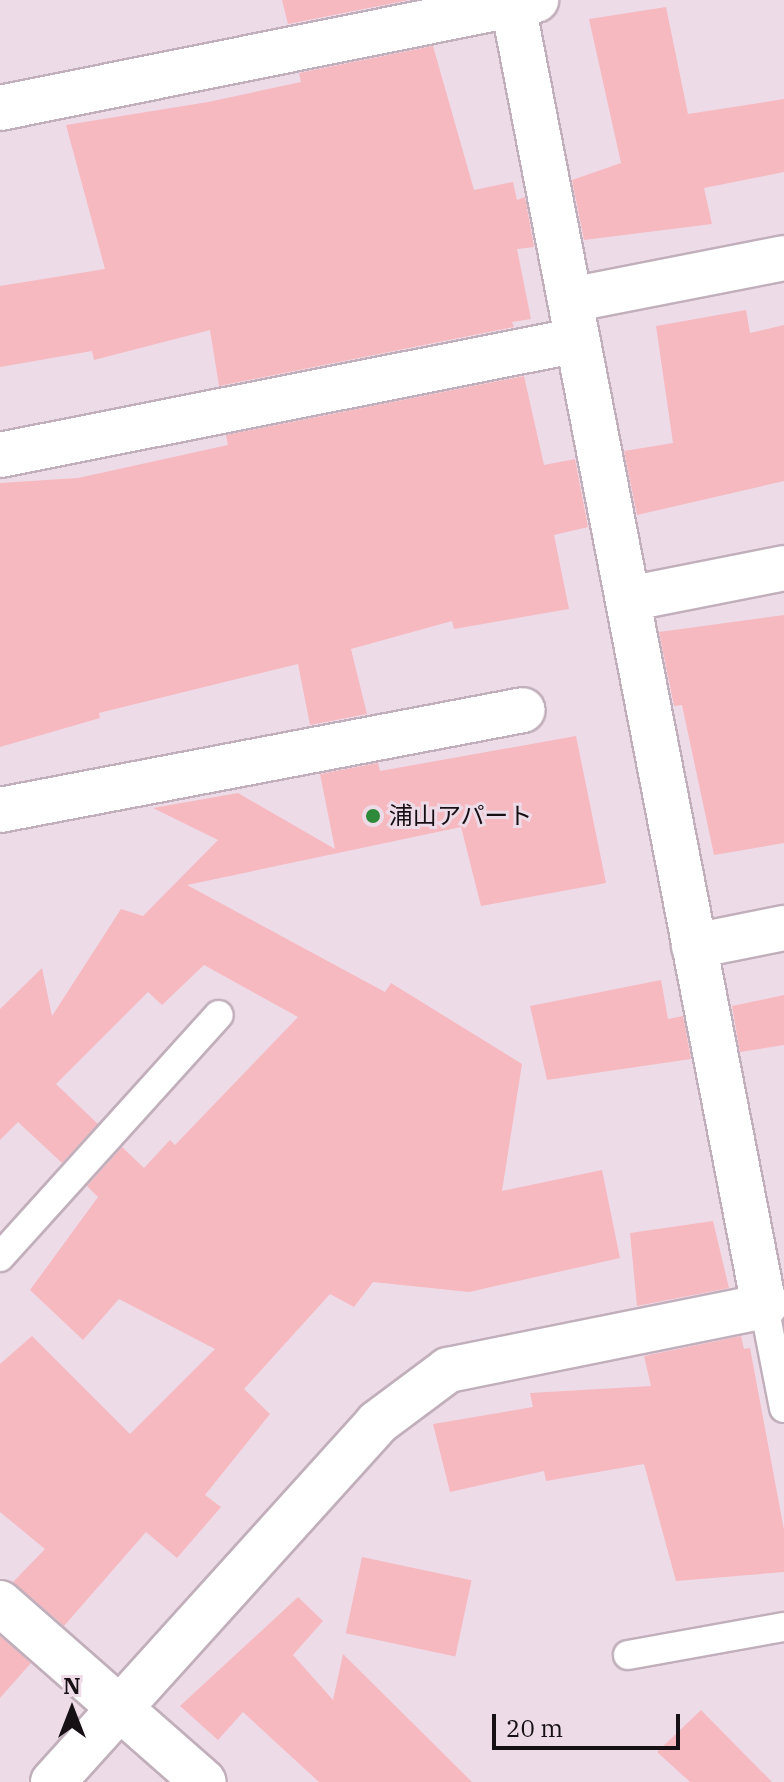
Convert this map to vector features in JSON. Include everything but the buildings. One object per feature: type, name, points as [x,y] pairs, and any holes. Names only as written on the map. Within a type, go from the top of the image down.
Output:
[{"type":"street","points":[[0,108],[520,1],[574,320],[694,946],[774,1304],[448,1370],[377,1423],[53,1782]]},
{"type":"street","points":[[0,455],[574,320],[784,258]]},
{"type":"street","points":[[628,599],[784,568]]},
{"type":"street","points":[[0,810],[523,710]]},
{"type":"street","points":[[694,946],[784,928]]},
{"type":"street","points":[[0,1603],[204,1782]]},
{"type":"lane","points":[[0,1257],[219,1015]]},
{"type":"lane","points":[[774,1304],[784,1408]]},
{"type":"lane","points":[[628,1655],[784,1627]]},
{"type":"place","name":"浦山アパート","points":[[373,816]]}]
